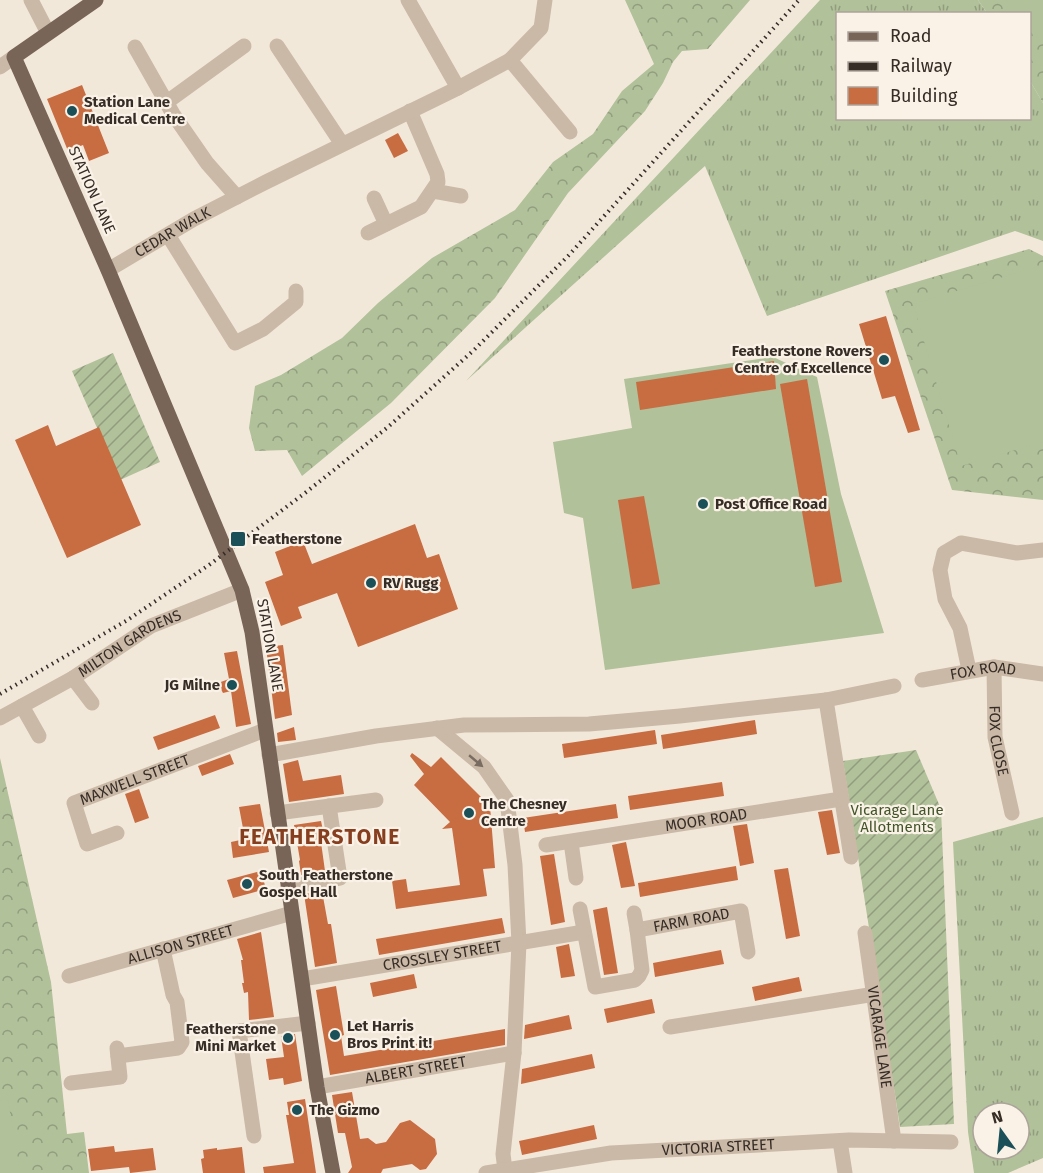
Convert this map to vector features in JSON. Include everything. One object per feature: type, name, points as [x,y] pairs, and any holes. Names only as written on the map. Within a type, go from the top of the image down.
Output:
[{"type":"main road","points":[[14,57],[96,0]]},
{"type":"main road","name":"STATION LANE","points":[[14,57],[108,270],[242,590],[252,632],[317,1087],[333,1173]]},
{"type":"street","points":[[31,0],[48,33]]},
{"type":"street","points":[[408,0],[458,88]]},
{"type":"street","name":"CEDAR WALK","points":[[108,270],[237,197],[510,60],[541,28],[545,0]]},
{"type":"street","points":[[167,102],[244,46]]},
{"type":"street","points":[[277,46],[342,144]]},
{"type":"street","points":[[135,47],[167,102],[207,163],[237,197]]},
{"type":"street","points":[[0,67],[14,57]]},
{"type":"street","points":[[510,60],[570,132]]},
{"type":"street","points":[[368,233],[421,207],[438,182],[437,174],[410,111]]},
{"type":"street","points":[[433,191],[461,196]]},
{"type":"street","points":[[374,198],[386,224]]},
{"type":"street","points":[[168,235],[235,343],[263,329],[296,302],[296,291]]},
{"type":"street","points":[[969,670],[960,628],[945,599],[940,570],[944,554],[961,543],[1017,553],[1043,550]]},
{"type":"street","name":"MILTON GARDENS","points":[[0,718],[73,678],[151,626],[242,590]]},
{"type":"street","name":"FOX ROAD","points":[[922,680],[994,667],[1043,674]]},
{"type":"street","name":"FOX CLOSE","points":[[994,667],[995,737],[1012,813]]},
{"type":"street","points":[[73,678],[92,703]]},
{"type":"street","points":[[269,755],[437,728],[471,725],[589,724],[826,700],[894,686]]},
{"type":"street","points":[[826,700],[851,857]]},
{"type":"street","points":[[22,706],[39,736]]},
{"type":"street","points":[[437,728],[483,767],[507,800],[515,865],[519,943],[514,1053],[503,1154],[505,1170]]},
{"type":"street","name":"MAXWELL STREET","points":[[117,833],[87,844],[74,803],[265,730]]},
{"type":"street","name":"MOOR ROAD","points":[[546,845],[841,799]]},
{"type":"street","points":[[277,813],[376,800]]},
{"type":"street","points":[[288,887],[340,878],[329,806]]},
{"type":"street","points":[[571,842],[576,878]]},
{"type":"street","name":"FARM ROAD","points":[[580,909],[595,987],[635,980],[639,976],[642,970],[634,913]]},
{"type":"street","name":"FARM ROAD","points":[[637,930],[741,911],[748,952]]},
{"type":"street","name":"ALLISON STREET","points":[[69,976],[292,913]]},
{"type":"street","name":"CROSSLEY STREET","points":[[302,979],[584,932]]},
{"type":"street","name":"VICARAGE LANE","points":[[865,933],[894,1141]]},
{"type":"street","points":[[71,1083],[120,1077],[117,1052],[178,1048],[183,1042],[177,1002],[173,995],[164,949]]},
{"type":"street","points":[[670,1027],[694,1016],[875,994]]},
{"type":"street","points":[[254,1137],[239,1031],[308,1023]]},
{"type":"street","name":"ALBERT STREET","points":[[317,1087],[514,1053]]},
{"type":"street","points":[[840,1141],[844,1173]]},
{"type":"street","name":"VICTORIA STREET","points":[[486,1173],[611,1153],[840,1141],[951,1142]]},
{"type":"green space","points":[[625,0],[750,0],[708,49],[682,51],[673,62],[645,111],[568,193],[495,298],[391,403],[302,476],[287,450],[255,451],[249,428],[255,386],[281,375],[342,338],[378,303],[432,258],[515,210],[553,162],[593,134],[622,91],[654,64]]},
{"type":"green space","points":[[820,0],[978,0],[986,12],[836,12],[836,120],[1031,120],[1031,83],[1043,103],[1043,241],[1015,231],[767,316],[705,166],[466,381]]},
{"type":"green space","points":[[978,0],[1043,0],[1043,103],[1031,83],[1031,12],[986,12]]},
{"type":"green space","points":[[1014,0],[1043,0],[1043,44],[1031,26],[1031,12],[1022,12]]},
{"type":"green space","points":[[1029,249],[1043,256],[1043,500],[952,490],[885,291]]},
{"type":"green space","points":[[1043,265],[1043,442],[961,466],[913,304]]},
{"type":"green space","points":[[113,353],[160,462],[120,480],[72,371]]},
{"type":"green space","name":"Post Office Road","points":[[773,357],[817,377],[841,494],[884,633],[605,670],[583,518],[564,513],[553,442],[632,428],[624,379]]},
{"type":"green space","name":"Vicarage Lane Allotments","points":[[916,750],[941,809],[954,1124],[900,1127],[843,761]]},
{"type":"green space","points":[[0,758],[51,982],[67,1134],[84,1132],[89,1173],[0,1173]]},
{"type":"green space","points":[[1043,817],[1043,1158],[1008,1173],[974,1173],[972,1161],[1031,1161],[1031,1101],[971,1101],[971,1152],[968,1132],[953,842]]},
{"type":"green space","points":[[8,1100],[20,1173],[0,1173],[0,1101]]},
{"type":"building","name":"Station Lane Medical Centre","points":[[82,85],[109,153],[89,161],[83,145],[68,151],[47,99]]},
{"type":"building","points":[[398,133],[408,151],[394,158],[385,140]]},
{"type":"building","name":"Featherstone Rovers Centre of Excellence","points":[[886,316],[920,430],[908,433],[895,396],[882,399],[859,324]]},
{"type":"building","points":[[774,361],[776,389],[640,410],[636,382]]},
{"type":"building","points":[[807,379],[842,582],[815,587],[780,384]]},
{"type":"building","points":[[48,425],[56,446],[99,427],[141,525],[67,558],[15,440]]},
{"type":"building","points":[[644,496],[660,584],[632,589],[618,500]]},
{"type":"building","name":"RV Rugg","points":[[415,524],[427,558],[439,554],[458,609],[358,647],[337,593],[298,607],[302,618],[281,626],[265,582],[283,575],[275,552],[303,541],[312,564]]},
{"type":"building","points":[[283,645],[292,715],[275,719],[266,647]]},
{"type":"building","points":[[237,651],[251,724],[236,727],[231,691],[223,693],[218,683],[229,679],[224,653]]},
{"type":"building","points":[[215,715],[220,728],[158,750],[153,737]]},
{"type":"building","points":[[755,720],[757,734],[663,749],[661,735]]},
{"type":"building","points":[[294,727],[296,740],[278,742],[277,733]]},
{"type":"building","points":[[655,730],[657,744],[564,758],[562,744]]},
{"type":"building","name":"The Chesney Centre","points":[[412,753],[431,767],[441,757],[490,806],[495,868],[483,869],[487,896],[396,909],[392,881],[406,879],[408,892],[460,885],[452,828],[442,829],[450,822],[414,785],[424,774],[410,756]]},
{"type":"building","points":[[230,754],[234,764],[202,776],[198,766]]},
{"type":"building","points":[[298,760],[303,781],[341,775],[344,794],[289,802],[283,764]]},
{"type":"building","points":[[722,782],[724,796],[630,810],[628,796]]},
{"type":"building","points":[[139,789],[149,818],[135,823],[125,794]]},
{"type":"building","points":[[260,804],[269,852],[233,858],[231,842],[245,839],[239,807]]},
{"type":"building","points":[[616,804],[618,818],[525,832],[523,818]]},
{"type":"building","points":[[832,810],[840,853],[827,855],[818,812]]},
{"type":"building","points":[[321,821],[324,835],[320,835],[325,871],[301,875],[294,825]]},
{"type":"building","points":[[747,824],[754,863],[740,866],[733,826]]},
{"type":"building","points":[[626,842],[635,886],[621,888],[612,845]]},
{"type":"building","points":[[554,854],[565,922],[551,925],[540,856]]},
{"type":"building","points":[[736,866],[738,880],[640,897],[638,883]]},
{"type":"building","points":[[788,868],[800,936],[786,939],[774,870]]},
{"type":"building","name":"South Featherstone Gospel Hall","points":[[261,871],[266,889],[233,898],[227,880]]},
{"type":"building","points":[[322,891],[328,924],[331,924],[337,963],[315,967],[304,894]]},
{"type":"building","points":[[607,907],[618,973],[604,975],[593,910]]},
{"type":"building","points":[[502,918],[505,933],[379,955],[376,939]]},
{"type":"building","points":[[261,932],[274,1017],[249,1020],[248,992],[244,993],[241,960],[243,960],[237,939]]},
{"type":"building","points":[[569,944],[575,976],[561,978],[556,947]]},
{"type":"building","points":[[721,950],[724,964],[655,977],[653,963]]},
{"type":"building","points":[[414,974],[417,988],[373,997],[370,983]]},
{"type":"building","points":[[799,977],[802,991],[755,1001],[752,987]]},
{"type":"building","points":[[336,986],[344,1035],[341,1036],[344,1056],[505,1029],[505,1045],[330,1075],[316,990]]},
{"type":"building","points":[[652,999],[655,1013],[607,1023],[604,1009]]},
{"type":"building","points":[[569,1015],[572,1029],[524,1039],[525,1025]]},
{"type":"building","points":[[295,1034],[302,1081],[284,1085],[283,1078],[269,1080],[266,1059],[284,1057],[281,1036]]},
{"type":"building","points":[[592,1054],[595,1068],[521,1084],[522,1069]]},
{"type":"building","points":[[352,1092],[360,1139],[368,1138],[376,1144],[386,1142],[400,1123],[410,1120],[435,1139],[437,1154],[426,1169],[420,1170],[412,1164],[383,1169],[381,1173],[348,1173],[352,1167],[345,1133],[338,1133],[332,1095]]},
{"type":"building","points":[[305,1099],[316,1173],[264,1173],[263,1167],[294,1163],[286,1115],[289,1115],[287,1102]]},
{"type":"building","points":[[594,1125],[597,1139],[522,1155],[519,1141]]},
{"type":"building","points":[[114,1146],[115,1152],[153,1148],[156,1170],[130,1173],[129,1167],[91,1171],[88,1149]]},
{"type":"building","points":[[242,1147],[245,1173],[203,1173],[201,1159],[204,1158],[203,1150]]},
{"type":"railway","points":[[0,694],[126,621],[209,565],[388,427],[474,350],[569,255],[799,0]]},
{"type":"place","name":"Station Lane Medical Centre","points":[[72,111]]},
{"type":"place","name":"Featherstone Rovers Centre of Excellence","points":[[884,360]]},
{"type":"place","name":"Post Office Road","points":[[703,504]]},
{"type":"place","name":"Featherstone","points":[[238,539]]},
{"type":"place","name":"RV Rugg","points":[[371,583]]},
{"type":"place","name":"JG Milne","points":[[232,685]]},
{"type":"place","name":"The Chesney Centre","points":[[469,813]]},
{"type":"place","name":"South Featherstone Gospel Hall","points":[[247,884]]},
{"type":"place","name":"Let Harris Bros Print it!","points":[[335,1035]]},
{"type":"place","name":"Featherstone Mini Market","points":[[288,1038]]},
{"type":"place","name":"The Gizmo","points":[[297,1110]]},
{"type":"district","name":"FEATHERSTONE","points":[[320,837]]}]
